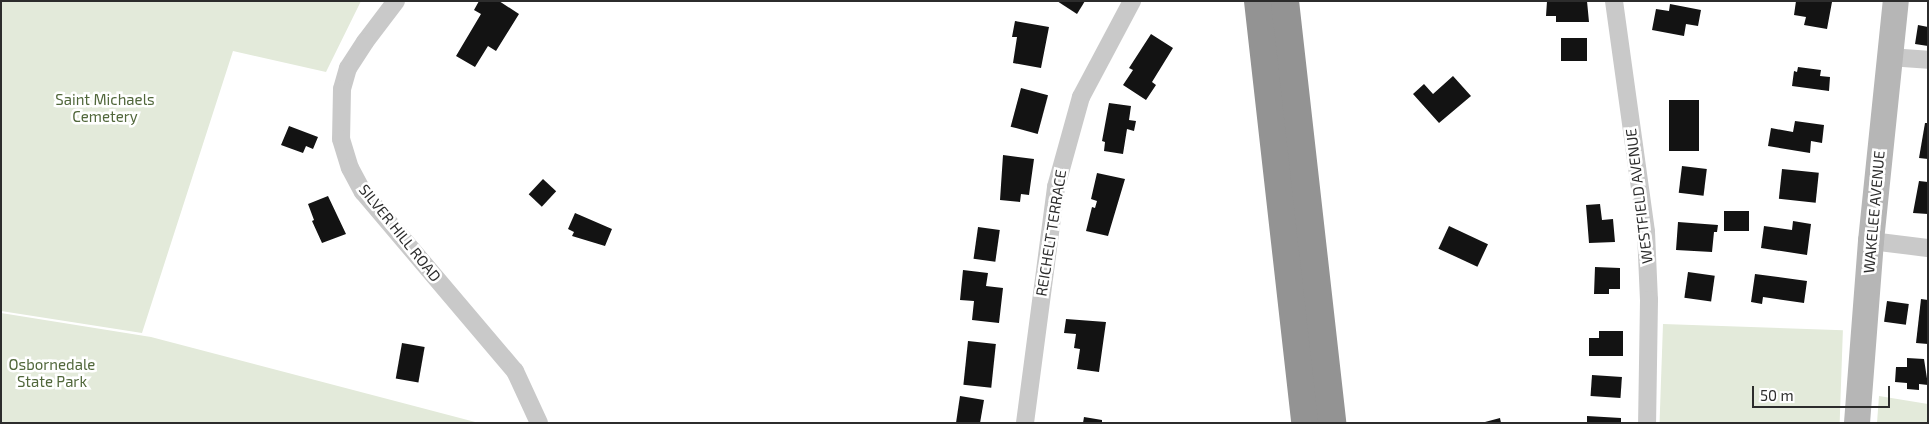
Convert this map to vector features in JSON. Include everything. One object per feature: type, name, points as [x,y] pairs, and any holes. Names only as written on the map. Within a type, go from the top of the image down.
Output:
[{"type":"highway","points":[[1258,1],[1305,423]]},
{"type":"highway","points":[[1285,1],[1332,423]]},
{"type":"main road","name":"WAKELEE AVENUE","points":[[1857,423],[1870,241],[1888,57],[1896,1]]},
{"type":"street","name":"SILVER HILL ROAD","points":[[396,1],[348,68],[342,89],[339,113],[341,139],[350,168],[363,192],[515,371],[539,423]]},
{"type":"street","name":"REICHELT TERRACE","points":[[1025,423],[1056,187],[1080,97],[1132,1]]},
{"type":"street","name":"WESTFIELD AVENUE","points":[[1614,1],[1646,232],[1649,300],[1647,423]]},
{"type":"street","points":[[1888,57],[1928,60]]},
{"type":"street","points":[[1870,241],[1928,248]]},
{"type":"green space","name":"Saint Michaels Cemetery","points":[[1,1],[361,1],[326,72],[233,51],[142,333],[1,311]]},
{"type":"green space","name":"Osbornedale State Park","points":[[1,313],[151,337],[479,423],[1,423]]},
{"type":"green space","points":[[1663,324],[1843,330],[1840,423],[1660,423]]},
{"type":"green space","points":[[1879,396],[1928,404],[1928,423],[1877,423]]},
{"type":"building","points":[[479,1],[499,1],[519,14],[496,51],[488,46],[475,67],[456,56],[481,14],[474,10]]},
{"type":"building","points":[[1057,1],[1085,1],[1077,14]]},
{"type":"building","points":[[1547,1],[1587,1],[1589,22],[1556,22],[1556,16],[1546,16]]},
{"type":"building","points":[[1796,1],[1832,2],[1827,29],[1804,25],[1806,17],[1794,15]]},
{"type":"building","points":[[1670,4],[1701,10],[1698,26],[1686,24],[1684,36],[1652,30],[1656,9],[1669,11]]},
{"type":"building","points":[[1015,21],[1049,27],[1041,68],[1013,63],[1017,37],[1012,37]]},
{"type":"building","points":[[1918,25],[1928,27],[1928,46],[1915,44]]},
{"type":"building","points":[[1151,34],[1173,48],[1152,82],[1156,85],[1146,100],[1123,85],[1133,70],[1129,68]]},
{"type":"building","points":[[1561,38],[1587,38],[1587,61],[1561,61]]},
{"type":"building","points":[[1798,67],[1821,70],[1820,76],[1830,77],[1829,91],[1792,86],[1794,71],[1797,72]]},
{"type":"building","points":[[1453,76],[1471,96],[1439,123],[1413,94],[1424,84],[1433,94]]},
{"type":"building","points":[[1021,88],[1048,95],[1038,134],[1011,127]]},
{"type":"building","points":[[1669,100],[1699,100],[1699,151],[1669,151]]},
{"type":"building","points":[[1109,103],[1131,106],[1129,120],[1136,121],[1134,131],[1127,129],[1123,154],[1104,151],[1105,142],[1102,141]]},
{"type":"building","points":[[1795,121],[1824,125],[1822,143],[1811,141],[1810,153],[1768,146],[1771,128],[1793,132]]},
{"type":"building","points":[[1925,123],[1928,123],[1928,159],[1919,158]]},
{"type":"building","points":[[289,126],[318,137],[313,149],[306,146],[303,153],[281,145]]},
{"type":"building","points":[[1003,155],[1034,159],[1029,195],[1021,194],[1020,202],[1000,200]]},
{"type":"building","points":[[1682,166],[1707,169],[1704,196],[1679,193]]},
{"type":"building","points":[[1782,169],[1819,173],[1816,203],[1779,199]]},
{"type":"building","points":[[1097,173],[1125,179],[1108,236],[1086,231],[1092,207],[1095,208],[1097,201],[1091,199]]},
{"type":"building","points":[[543,179],[556,191],[542,207],[529,194]]},
{"type":"building","points":[[1919,181],[1928,182],[1928,214],[1913,213]]},
{"type":"building","points":[[328,196],[346,234],[322,243],[312,221],[314,220],[308,204]]},
{"type":"building","points":[[1600,204],[1602,220],[1613,219],[1615,242],[1589,243],[1586,205]]},
{"type":"building","points":[[1724,211],[1749,211],[1749,231],[1724,231]]},
{"type":"building","points":[[575,213],[612,229],[605,246],[572,236],[574,232],[568,229]]},
{"type":"building","points":[[1793,221],[1811,224],[1807,255],[1761,248],[1764,226],[1792,230]]},
{"type":"building","points":[[1678,222],[1718,225],[1717,232],[1714,232],[1712,252],[1676,250]]},
{"type":"building","points":[[1449,226],[1488,244],[1477,267],[1438,249]]},
{"type":"building","points":[[978,227],[1000,230],[995,262],[974,259]]},
{"type":"building","points":[[1595,267],[1620,268],[1620,289],[1609,289],[1609,294],[1594,294]]},
{"type":"building","points":[[963,270],[988,273],[986,286],[1003,288],[999,323],[972,320],[974,301],[960,300]]},
{"type":"building","points":[[1688,272],[1715,276],[1711,302],[1684,298]]},
{"type":"building","points":[[1755,274],[1807,281],[1804,303],[1763,297],[1762,304],[1751,302]]},
{"type":"building","points":[[1921,299],[1928,300],[1928,344],[1916,343]]},
{"type":"building","points":[[1887,301],[1909,304],[1906,325],[1884,322]]},
{"type":"building","points":[[1066,319],[1106,322],[1099,372],[1077,369],[1080,349],[1074,348],[1076,334],[1064,333]]},
{"type":"building","points":[[1599,331],[1623,331],[1623,356],[1589,356],[1589,338],[1599,338]]},
{"type":"building","points":[[968,341],[996,344],[991,388],[963,385]]},
{"type":"building","points":[[402,343],[425,347],[418,382],[396,378]]},
{"type":"building","points":[[1907,358],[1924,359],[1928,385],[1919,384],[1919,390],[1907,389],[1907,383],[1895,382],[1896,367],[1907,367]]},
{"type":"building","points":[[1592,375],[1622,377],[1620,398],[1591,396]]},
{"type":"building","points":[[960,396],[984,400],[980,423],[956,423]]},
{"type":"building","points":[[1587,416],[1621,418],[1621,423],[1587,423]]},
{"type":"building","points":[[1084,417],[1102,420],[1102,423],[1083,423]]},
{"type":"building","points":[[1500,418],[1501,423],[1485,423],[1485,422]]}]
